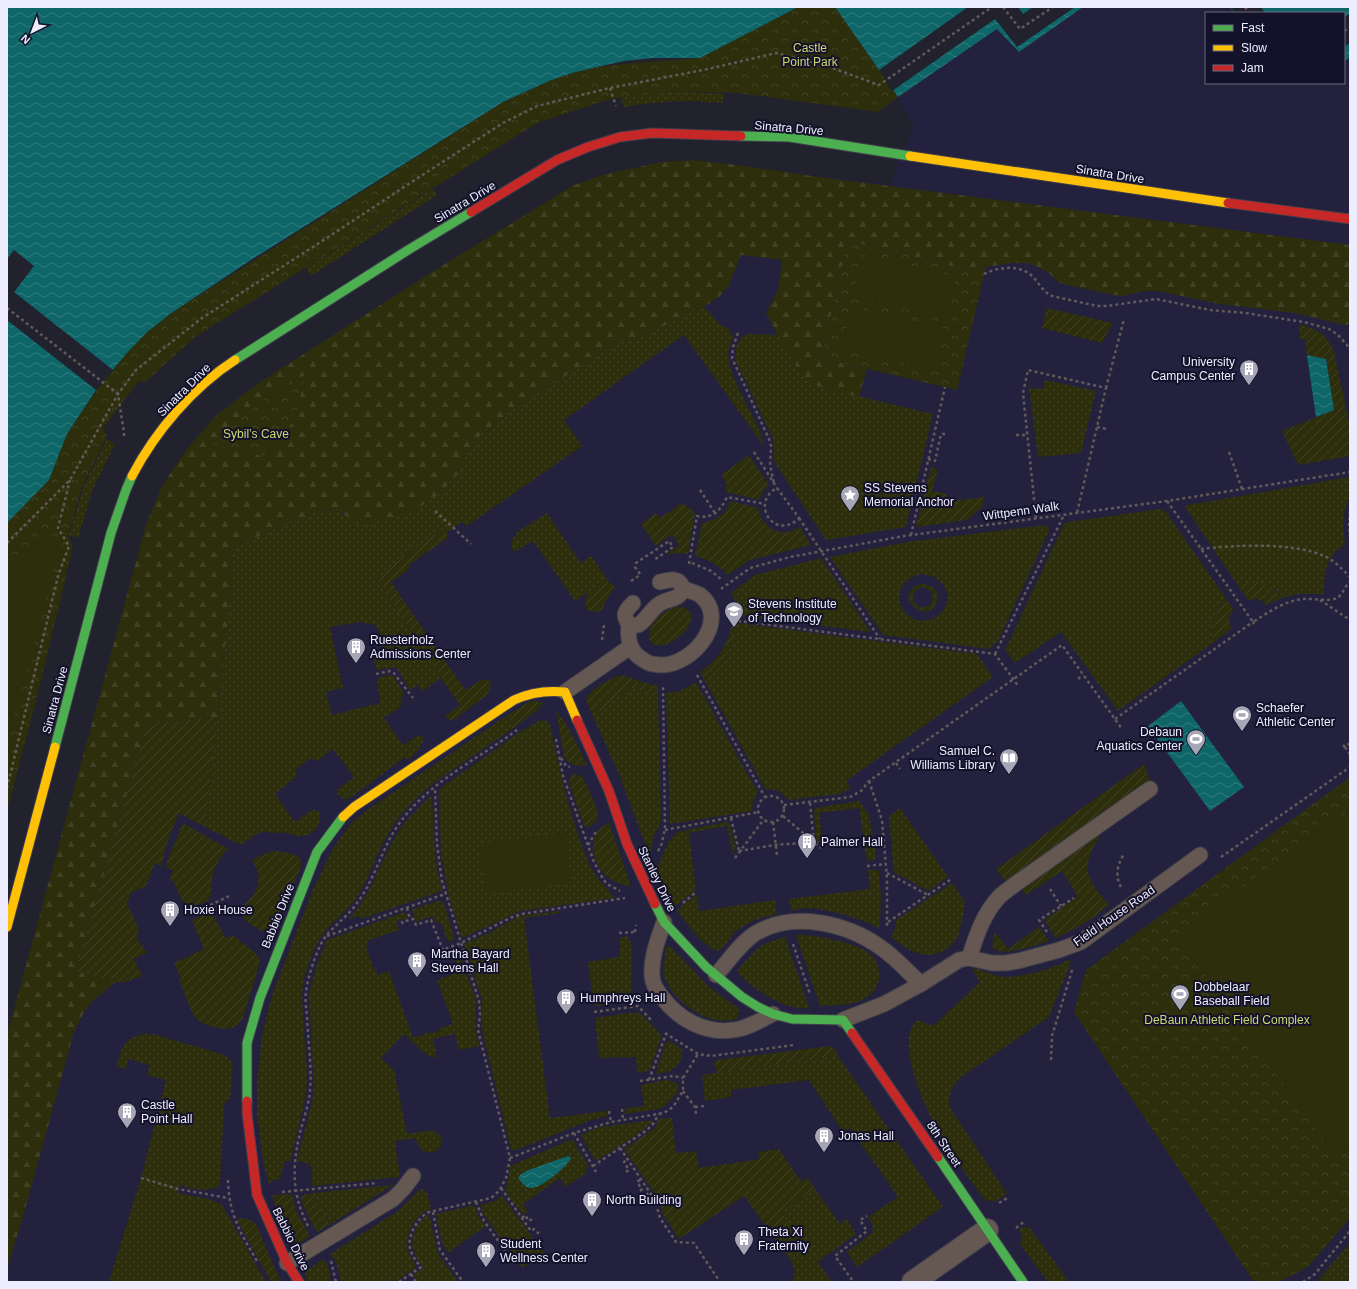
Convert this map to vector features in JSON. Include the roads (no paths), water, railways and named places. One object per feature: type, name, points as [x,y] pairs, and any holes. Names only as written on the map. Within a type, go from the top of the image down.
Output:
[{"type":"street","name":"Sinatra Drive","points":[[7,927],[111,533],[128,485],[146,452],[163,428],[201,387],[224,367],[408,250],[557,160],[588,147],[620,137],[652,132],[789,137],[1136,190],[1350,219]]},
{"type":"street","name":"Babbio Drive","points":[[299,1282],[287,1263],[257,1194],[247,1113],[247,1043],[260,998],[317,852],[342,817],[354,807],[514,700],[529,693],[547,690],[565,692]]},
{"type":"street","name":"Stanley Drive","points":[[565,692],[585,740],[609,791],[635,863],[664,922],[706,967],[752,1004],[773,1014],[792,1019],[843,1020]]},
{"type":"street","name":"8th Street","points":[[843,1020],[896,1095],[1023,1282]]},
{"type":"street","points":[[913,1282],[987,1230]]},
{"type":"lane","points":[[629,624],[628,630],[630,646],[636,656],[653,664],[662,665],[675,663],[696,651],[710,630],[712,618],[706,600],[698,593],[684,588],[679,582],[673,579],[660,582]]},
{"type":"lane","points":[[633,603],[625,613],[625,619],[629,624],[634,626],[641,623],[651,611],[661,603],[676,598],[681,594],[684,588]]},
{"type":"lane","points":[[565,692],[630,646]]},
{"type":"lane","points":[[843,1020],[884,1004],[921,984],[960,960],[969,958],[976,934],[988,912],[999,897],[1150,790]]},
{"type":"lane","name":"Field House Road","points":[[969,958],[992,963],[1012,962],[1059,950],[1081,942],[1200,854]]},
{"type":"lane","points":[[716,976],[751,937],[766,929],[786,923],[804,921],[836,927],[867,938],[882,948],[921,984]]},
{"type":"lane","points":[[664,922],[657,941],[652,975],[654,984],[659,994],[668,1006],[678,1015],[687,1021],[700,1026],[724,1031],[744,1027],[773,1014]]},
{"type":"lane","points":[[287,1263],[392,1199],[403,1189],[413,1176]]},
{"type":"water","points":[[7,7],[798,7],[700,58],[653,58],[624,61],[597,67],[572,73],[549,81],[503,102],[251,260],[170,314],[146,333],[126,354],[96,390],[67,434],[49,480],[7,523]]},
{"type":"water","points":[[835,7],[1083,7],[1019,52],[997,29],[898,97]]},
{"type":"water","points":[[1230,7],[1350,7],[1350,57],[1345,61],[1345,12],[1234,12]]},
{"type":"water","points":[[1307,355],[1326,359],[1334,410],[1316,417]]},
{"type":"water","name":"Debaun Aquatics Center","points":[[1181,701],[1244,787],[1210,811],[1148,726]]},
{"type":"water","points":[[568,1156],[571,1158],[569,1162],[560,1171],[537,1187],[528,1188],[518,1178],[526,1171]]},
{"type":"place","name":"University Campus Center","points":[[1249,386]]},
{"type":"place","name":"SS Stevens Memorial Anchor","points":[[850,512]]},
{"type":"place","name":"Stevens Institute of Technology","points":[[734,628]]},
{"type":"place","name":"Ruesterholz Admissions Center","points":[[356,664]]},
{"type":"place","name":"Schaefer Athletic Center","points":[[1242,732]]},
{"type":"place","name":"Debaun Aquatics Center","points":[[1196,756]]},
{"type":"place","name":"Samuel C. Williams Library","points":[[1009,775]]},
{"type":"place","name":"Palmer Hall","points":[[807,859]]},
{"type":"place","name":"Hoxie House","points":[[170,927]]},
{"type":"place","name":"Martha Bayard Stevens Hall","points":[[417,978]]},
{"type":"place","name":"Dobbelaar Baseball Field","points":[[1180,1011]]},
{"type":"place","name":"Humphreys Hall","points":[[566,1015]]},
{"type":"place","name":"Castle Point Hall","points":[[127,1129]]},
{"type":"place","name":"Jonas Hall","points":[[824,1153]]},
{"type":"place","name":"North Building","points":[[592,1217]]},
{"type":"place","name":"Theta Xi Fraternity","points":[[744,1256]]},
{"type":"place","name":"Student Wellness Center","points":[[486,1268]]},
{"type":"park label","name":"Castle Point Park","points":[[810,55]]},
{"type":"park label","name":"Sybil’s Cave","points":[[256,434]]},
{"type":"park label","name":"DeBaun Athletic Field Complex","points":[[1227,1020]]}]
